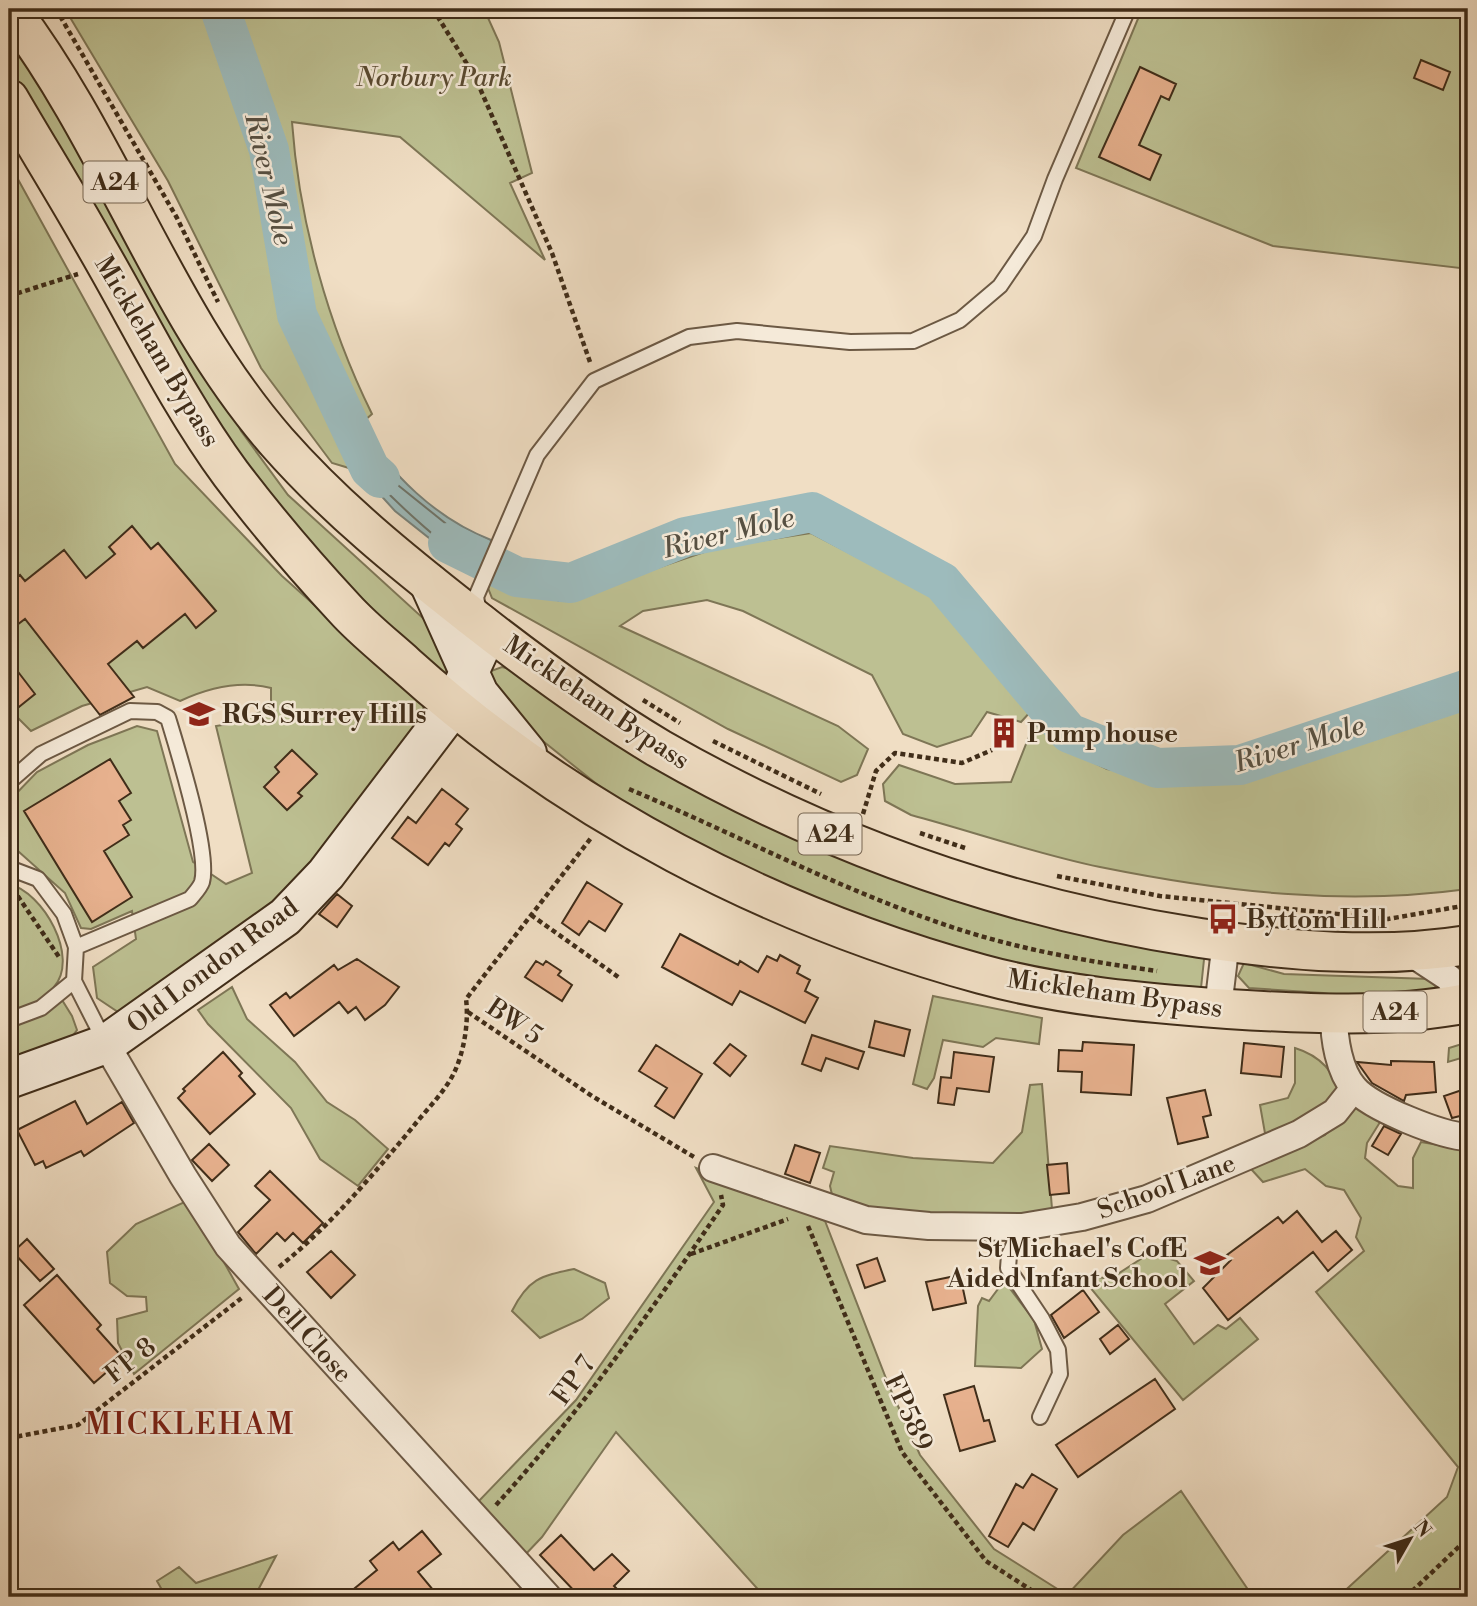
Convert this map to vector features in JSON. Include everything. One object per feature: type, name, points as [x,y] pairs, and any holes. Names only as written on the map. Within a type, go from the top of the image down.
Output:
[{"type":"highway","name":"Mickleham Bypass","points":[[10,9],[68,93],[133,216],[216,359],[276,441],[358,526],[429,583],[479,610],[579,697],[657,747],[728,786],[856,846],[1019,900],[1103,921],[1226,941],[1352,952],[1468,945]]},
{"type":"highway","name":"Mickleham Bypass","points":[[9,99],[95,244],[153,351],[230,472],[346,611],[461,691],[541,771],[615,801],[763,896],[835,927],[983,975],[1068,993],[1156,1004],[1334,1016],[1462,1004]]},
{"type":"main road","points":[[429,583],[461,691]]},
{"type":"main road","name":"Old London Road","points":[[9,1079],[106,1044],[285,916],[326,874],[461,691],[482,644],[479,610]]},
{"type":"street","points":[[1218,1008],[1226,941]]},
{"type":"street","points":[[1406,950],[1449,978],[1462,1004]]},
{"type":"street","points":[[1334,1016],[1334,1034],[1341,1060],[1354,1088],[1371,1101],[1429,1129],[1468,1137]]},
{"type":"street","name":"Dell Close","points":[[106,1044],[228,1246],[548,1597]]},
{"type":"street","name":"School Lane","points":[[713,1168],[810,1211],[929,1226],[1022,1227],[1082,1217],[1147,1199],[1299,1135],[1335,1112],[1354,1088]]},
{"type":"lane","points":[[479,610],[512,509],[537,455],[594,381],[689,337],[737,331],[850,342],[913,341],[960,320],[1000,286],[1034,236],[1055,179],[1128,9]]},
{"type":"lane","points":[[9,782],[41,754],[130,711],[157,712],[168,718],[202,855],[202,884],[190,899],[76,947]]},
{"type":"lane","points":[[9,868],[38,879],[64,914],[76,947],[75,981],[106,1044]]},
{"type":"lane","points":[[9,1020],[41,1008],[75,981]]},
{"type":"lane","points":[[1022,1227],[1009,1255],[1008,1268],[1042,1319],[1058,1350],[1060,1374],[1040,1417]]},
{"type":"path","points":[[56,9],[177,218],[219,305]]},
{"type":"path","points":[[422,9],[433,11],[475,77],[552,253],[590,358],[594,381]]},
{"type":"path","points":[[9,296],[80,273]]},
{"type":"path","points":[[636,696],[681,724]]},
{"type":"path","points":[[705,737],[826,796]]},
{"type":"path","points":[[863,814],[876,771],[895,753],[962,763],[992,750]]},
{"type":"path","points":[[615,801],[911,913],[1046,953],[1089,962]]},
{"type":"path","name":"BW 5","points":[[615,801],[466,999],[468,1012],[592,1096],[713,1168]]},
{"type":"path","points":[[850,808],[876,819]]},
{"type":"path","points":[[915,832],[967,849]]},
{"type":"path","points":[[1045,873],[1160,896],[1388,919],[1468,905]]},
{"type":"path","points":[[9,882],[75,981]]},
{"type":"path","points":[[531,915],[621,979]]},
{"type":"path","name":"FP 8","points":[[9,1438],[78,1425],[261,1282],[328,1224],[442,1091],[454,1072],[462,1050],[468,1012]]},
{"type":"path","name":"FP 7","points":[[479,1523],[544,1452],[723,1205],[713,1168]]},
{"type":"path","points":[[690,1254],[810,1211]]},
{"type":"path","name":"FP589","points":[[810,1211],[902,1452],[986,1560],[1042,1597]]},
{"type":"path","points":[[1406,1597],[1468,1538]]},
{"type":"green space","name":"Norbury Park","points":[[65,9],[484,9],[499,42],[532,173],[510,183],[545,260],[400,137],[292,122],[301,197],[318,272],[342,345],[372,414],[346,437],[349,468],[332,463],[261,368],[168,181]]},
{"type":"green space","points":[[1142,9],[1468,9],[1468,269],[1273,246],[1076,168]]},
{"type":"green space","points":[[9,35],[210,365],[241,431],[288,495],[424,619],[449,669],[439,676],[337,572],[273,499],[187,382],[163,345],[56,150],[9,75]]},
{"type":"green space","name":"RGS Surrey Hills","points":[[9,163],[175,464],[282,576],[424,703],[421,725],[281,906],[121,1014],[97,998],[93,967],[136,939],[132,911],[91,929],[81,928],[65,893],[9,843],[9,801],[37,772],[88,745],[137,726],[157,731],[193,862],[226,884],[252,873],[216,726],[241,722],[271,706],[271,688],[236,685],[202,692],[180,701],[147,687],[82,706],[31,731],[9,709]]},
{"type":"green space","points":[[811,533],[937,598],[1032,710],[1021,722],[987,712],[971,736],[937,747],[903,734],[872,675],[743,611],[707,600],[643,611],[620,626],[838,726],[868,749],[857,775],[841,782],[728,729],[492,598],[488,588],[492,579],[560,601],[719,547]]},
{"type":"green space","points":[[502,667],[516,671],[679,777],[1205,950],[1201,988],[1190,997],[966,958],[770,889],[628,809],[499,706],[486,683],[491,671]]},
{"type":"green space","points":[[1468,704],[1468,889],[1421,894],[1329,896],[1284,894],[1192,883],[1053,856],[911,815],[885,801],[883,784],[899,765],[955,784],[1011,782],[1032,729],[1042,723],[1068,750],[1107,769],[1159,778],[1239,780],[1303,761],[1452,705]]},
{"type":"green space","points":[[9,884],[22,889],[34,899],[54,927],[63,959],[61,974],[54,987],[72,1016],[77,1030],[67,1043],[9,1065]]},
{"type":"green space","points":[[1244,963],[1284,974],[1430,979],[1439,991],[1382,1004],[1323,993],[1249,988],[1238,976]]},
{"type":"green space","points":[[232,987],[247,1019],[295,1062],[327,1102],[355,1120],[388,1149],[358,1186],[320,1159],[291,1108],[208,1024],[198,1010]]},
{"type":"green space","points":[[933,996],[1042,1018],[1039,1044],[996,1038],[983,1047],[943,1040],[934,1078],[927,1089],[913,1084]]},
{"type":"green space","points":[[1468,1042],[1468,1056],[1448,1062],[1449,1048]]},
{"type":"green space","points":[[1295,1048],[1312,1055],[1326,1066],[1335,1081],[1338,1098],[1266,1139],[1260,1105],[1288,1098],[1295,1083]]},
{"type":"green space","points":[[1042,1084],[1052,1209],[1024,1216],[878,1211],[833,1199],[830,1186],[834,1172],[823,1168],[830,1146],[913,1158],[993,1163],[1022,1132],[1030,1085]]},
{"type":"green space","points":[[1357,1106],[1382,1119],[1367,1143],[1365,1158],[1398,1186],[1413,1188],[1413,1158],[1421,1142],[1468,1150],[1468,1597],[1338,1597],[1447,1497],[1458,1467],[1316,1292],[1364,1251],[1356,1237],[1361,1218],[1344,1190],[1326,1186],[1305,1169],[1263,1182],[1251,1169],[1325,1135],[1345,1111]]},
{"type":"green space","points":[[696,1168],[825,1221],[889,1386],[920,1455],[994,1549],[1067,1595],[1123,1535],[1181,1491],[1253,1597],[765,1597],[616,1432],[542,1537],[523,1557],[475,1505],[576,1400],[714,1202]]},
{"type":"green space","points":[[189,1200],[239,1289],[134,1374],[118,1343],[117,1319],[147,1311],[146,1297],[127,1296],[110,1283],[107,1252],[136,1224]]},
{"type":"green space","points":[[1150,1253],[1177,1261],[1194,1281],[1165,1304],[1194,1344],[1218,1325],[1226,1329],[1240,1318],[1258,1339],[1183,1400],[1079,1274],[1110,1279]]},
{"type":"green space","points":[[574,1269],[605,1283],[609,1298],[582,1319],[540,1338],[512,1311],[530,1285],[552,1274]]},
{"type":"green space","points":[[1004,1281],[1034,1320],[1042,1349],[1021,1368],[975,1366],[978,1306],[982,1298],[989,1301]]},
{"type":"green space","points":[[276,1556],[257,1592],[261,1597],[166,1597],[157,1581],[179,1567],[196,1583]]},
{"type":"water","points":[[361,424],[386,460],[416,493],[452,520],[491,540],[477,576],[395,511],[348,459],[346,437]]},
{"type":"building","points":[[1421,60],[1450,72],[1443,90],[1414,78]]},
{"type":"building","points":[[1140,67],[1176,84],[1169,100],[1161,96],[1139,145],[1161,155],[1150,180],[1099,157]]},
{"type":"building","points":[[132,526],[151,549],[158,543],[216,611],[196,628],[185,614],[143,648],[137,641],[108,664],[134,697],[100,715],[25,619],[9,631],[9,584],[20,575],[25,581],[64,550],[86,578],[115,554],[109,547]]},
{"type":"building","points":[[9,660],[35,694],[9,715]]},
{"type":"building","points":[[292,750],[317,774],[298,793],[302,796],[287,810],[264,787],[279,772],[275,767]]},
{"type":"building","points":[[110,759],[131,793],[119,801],[131,820],[123,825],[129,835],[104,851],[132,897],[92,922],[24,811]]},
{"type":"building","points":[[442,789],[468,809],[456,824],[462,829],[449,846],[445,843],[428,865],[392,838],[408,817],[416,823]]},
{"type":"building","points":[[587,882],[622,904],[605,931],[589,921],[579,935],[562,923]]},
{"type":"building","points":[[337,894],[352,906],[337,927],[319,914]]},
{"type":"building","points":[[680,934],[738,965],[740,961],[758,972],[767,956],[777,961],[780,955],[800,966],[797,973],[810,980],[805,991],[818,998],[805,1023],[740,991],[732,1005],[662,967]]},
{"type":"building","points":[[357,959],[399,987],[385,1005],[365,1020],[356,1007],[348,1013],[339,1002],[294,1036],[270,1005],[286,993],[290,998],[334,965],[338,970]]},
{"type":"building","points":[[536,961],[543,965],[546,961],[561,971],[558,975],[572,985],[562,1001],[525,977]]},
{"type":"building","points":[[875,1021],[910,1030],[904,1056],[869,1047]]},
{"type":"building","points":[[812,1035],[864,1052],[858,1069],[826,1058],[821,1071],[802,1064]]},
{"type":"building","points":[[1083,1042],[1134,1045],[1131,1095],[1081,1092],[1082,1072],[1058,1071],[1059,1050],[1082,1051]]},
{"type":"building","points":[[1244,1043],[1284,1047],[1281,1077],[1241,1073]]},
{"type":"building","points":[[730,1044],[746,1056],[730,1076],[714,1063]]},
{"type":"building","points":[[656,1045],[702,1074],[674,1118],[655,1106],[667,1088],[639,1071]]},
{"type":"building","points":[[223,1052],[242,1073],[239,1076],[255,1094],[210,1134],[178,1098],[185,1091],[183,1089]]},
{"type":"building","points":[[954,1052],[994,1057],[989,1092],[957,1088],[954,1105],[938,1103],[941,1077],[951,1078]]},
{"type":"building","points":[[1391,1061],[1434,1062],[1436,1092],[1406,1095],[1404,1101],[1372,1083],[1357,1062],[1391,1065]]},
{"type":"building","points":[[1468,1088],[1468,1114],[1452,1118],[1444,1096]]},
{"type":"building","points":[[1205,1090],[1211,1115],[1203,1117],[1208,1137],[1178,1144],[1167,1098]]},
{"type":"building","points":[[75,1101],[87,1124],[122,1102],[134,1123],[84,1156],[81,1151],[46,1168],[43,1161],[35,1165],[17,1130]]},
{"type":"building","points":[[1384,1126],[1401,1134],[1388,1155],[1372,1146]]},
{"type":"building","points":[[209,1144],[229,1165],[212,1181],[192,1160]]},
{"type":"building","points":[[795,1145],[820,1153],[810,1183],[785,1174]]},
{"type":"building","points":[[1067,1163],[1069,1193],[1050,1195],[1047,1165]]},
{"type":"building","points":[[270,1171],[323,1223],[303,1243],[293,1233],[285,1241],[277,1233],[256,1254],[238,1232],[270,1200],[255,1186]]},
{"type":"building","points":[[1297,1211],[1322,1242],[1336,1231],[1352,1250],[1328,1271],[1313,1252],[1228,1320],[1203,1288],[1231,1260],[1227,1255],[1278,1217],[1283,1223]]},
{"type":"building","points":[[27,1239],[54,1269],[40,1281],[13,1252]]},
{"type":"building","points":[[331,1251],[355,1275],[331,1298],[307,1272]]},
{"type":"building","points":[[877,1258],[885,1281],[865,1288],[857,1265]]},
{"type":"building","points":[[57,1275],[101,1325],[97,1329],[123,1358],[94,1383],[24,1305]]},
{"type":"building","points":[[960,1275],[966,1303],[933,1310],[926,1282]]},
{"type":"building","points":[[1083,1290],[1099,1312],[1064,1338],[1051,1315]]},
{"type":"building","points":[[1118,1325],[1129,1339],[1110,1354],[1100,1339]]},
{"type":"building","points":[[1155,1379],[1175,1409],[1078,1477],[1056,1445]]},
{"type":"building","points":[[974,1386],[984,1421],[989,1420],[995,1441],[960,1451],[944,1395]]},
{"type":"building","points":[[1032,1474],[1057,1489],[1034,1530],[1023,1523],[1008,1547],[989,1536],[1016,1484],[1023,1488]]},
{"type":"building","points":[[422,1531],[441,1554],[418,1572],[439,1597],[344,1597],[377,1570],[370,1561],[393,1542],[399,1550]]},
{"type":"building","points":[[561,1535],[594,1570],[612,1554],[629,1571],[614,1586],[625,1597],[580,1597],[540,1555]]},
{"type":"waterway","name":"River Mole","points":[[220,9],[269,150],[297,315],[370,469],[380,478]]},
{"type":"waterway","name":"River Mole","points":[[448,543],[517,577],[571,583],[685,537],[812,512],[942,582],[1069,733],[1157,768],[1240,765],[1468,689]]},
{"type":"place","name":"RGS Surrey Hills","points":[[199,714]]},
{"type":"place","name":"Pump house","points":[[1004,733]]},
{"type":"place","name":"Byttom Hill","points":[[1223,919]]},
{"type":"place","name":"St Michael's CofE Aided Infant School","points":[[1210,1263]]},
{"type":"district","name":"MICKLEHAM","points":[[190,1424]]}]
